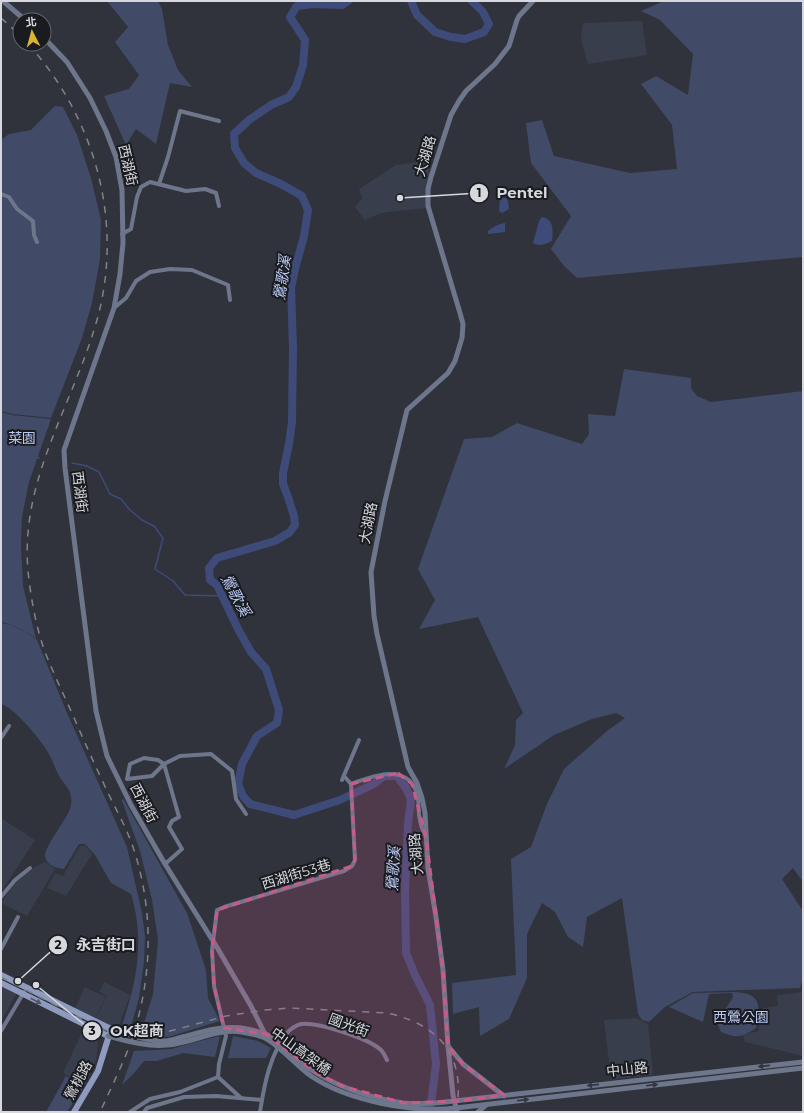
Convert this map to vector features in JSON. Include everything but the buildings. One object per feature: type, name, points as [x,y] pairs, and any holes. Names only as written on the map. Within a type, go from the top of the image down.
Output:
[{"type":"main road","points":[[1,975],[111,1029]]},
{"type":"main road","points":[[1,983],[108,1036]]},
{"type":"main road","name":"鶯桃路","points":[[74,1112],[98,1071],[111,1029]]},
{"type":"street","points":[[4,1],[16,12]]},
{"type":"street","name":"大湖路","points":[[456,1110],[448,1046],[436,917],[428,868],[425,813],[417,783],[408,767],[380,647],[374,616],[371,572],[385,501],[407,410],[448,373],[455,361],[462,338],[463,324],[428,206],[428,189],[431,177],[451,115],[459,101],[466,91],[495,64],[509,46],[519,16],[533,1]]},
{"type":"street","name":"西湖街","points":[[52,46],[67,62],[90,98],[106,131],[116,157],[122,190],[120,274],[114,308],[64,450],[64,468],[96,711],[107,756],[131,805],[165,864],[218,948]]},
{"type":"street","points":[[159,184],[180,111],[219,121]]},
{"type":"street","points":[[122,234],[132,229],[137,197],[141,187],[150,182],[186,190],[205,189],[216,193],[219,206]]},
{"type":"street","points":[[1,194],[9,197],[17,209],[33,221],[36,242]]},
{"type":"street","points":[[114,308],[126,298],[136,281],[150,272],[170,269],[192,270],[228,285],[230,300]]},
{"type":"street","points":[[1,738],[9,726]]},
{"type":"street","points":[[359,740],[343,778],[351,785],[382,775],[398,773],[406,778],[412,784],[417,797],[420,822],[426,837]]},
{"type":"street","points":[[165,864],[182,850],[169,827],[172,821],[180,817],[164,764],[158,760],[144,758],[130,764],[127,779],[152,776],[164,764],[180,756],[211,754],[232,771],[236,799],[246,814]]},
{"type":"street","name":"西湖街53巷","points":[[213,942],[217,910],[344,871],[352,866],[355,860],[351,785]]},
{"type":"street","points":[[1,897],[15,880],[30,868]]},
{"type":"street","points":[[1,950],[18,917]]},
{"type":"street","points":[[213,942],[214,986],[226,1036],[219,1064],[218,1077]]},
{"type":"street","name":"中山高架橋","points":[[218,948],[266,1036]]},
{"type":"street","points":[[1,1031],[26,987]]},
{"type":"street","name":"國光街","points":[[260,1112],[273,1056],[288,1031],[300,1024],[323,1026],[354,1035],[380,1049],[387,1060]]},
{"type":"street","name":"中山高架橋","points":[[111,1029],[149,1041],[168,1041],[210,1030],[246,1028],[266,1036],[312,1076],[339,1091],[371,1102],[403,1108],[456,1110]]},
{"type":"street","name":"中山高架橋","points":[[108,1036],[149,1046],[168,1045],[211,1034],[230,1031],[245,1032],[275,1038],[299,1061],[315,1072],[342,1086],[372,1097],[404,1103],[454,1101]]},
{"type":"street","points":[[448,1046],[463,1064],[504,1095],[508,1102]]},
{"type":"street","name":"中山路","points":[[454,1101],[803,1062]]},
{"type":"street","name":"中山路","points":[[456,1110],[486,1104],[803,1068]]},
{"type":"street","points":[[218,1077],[242,1098]]},
{"type":"street","points":[[130,1112],[150,1099],[180,1092],[218,1077]]},
{"type":"street","points":[[144,1112],[147,1108],[184,1097],[216,1096],[262,1100]]},
{"type":"street","points":[[478,1112],[486,1104]]},
{"type":"street","points":[[419,1108],[426,1112]]},
{"type":"highlighted area","points":[[398,773],[412,784],[426,837],[443,970],[448,1046],[463,1064],[504,1095],[459,1101],[404,1103],[342,1086],[315,1072],[266,1034],[224,1028],[214,986],[212,950],[217,910],[352,866],[355,860],[351,784]]},
{"type":"shaded area","points":[[642,21],[647,55],[588,64],[581,39],[583,23]]},
{"type":"shaded area","points":[[426,161],[430,164],[426,208],[381,213],[365,220],[355,207],[362,198],[359,189],[396,165]]},
{"type":"shaded area","points":[[500,198],[506,198],[508,201],[509,209],[502,213],[499,211]]},
{"type":"shaded area","points":[[542,217],[549,220],[551,223],[552,241],[538,245],[533,243],[539,221]]},
{"type":"shaded area","points":[[505,223],[505,232],[488,234],[488,231],[492,228]]},
{"type":"shaded area","points":[[1,818],[35,840],[1,892]]},
{"type":"shaded area","points":[[85,845],[92,854],[66,896],[47,888],[55,873],[63,876],[80,846]]},
{"type":"shaded area","points":[[45,862],[55,869],[27,916],[1,903],[16,881],[31,869]]},
{"type":"shaded area","points":[[104,982],[130,995],[118,1029],[95,1020],[107,996],[99,992]]},
{"type":"shaded area","points":[[1,986],[16,994],[1,1022]]},
{"type":"shaded area","points":[[85,987],[106,997],[94,1020],[74,1010]]},
{"type":"shaded area","points":[[803,992],[803,1056],[745,1042],[743,1035],[759,1031],[758,1019],[764,1018],[763,1008],[778,1006],[777,995]]},
{"type":"shaded area","points":[[636,1018],[648,1024],[653,1075],[611,1079],[604,1020]]},
{"type":"shaded area","points":[[84,1028],[92,1031],[98,1042],[96,1060],[85,1085],[63,1073]]},
{"type":"green space","points":[[107,1],[158,1],[162,9],[168,45],[178,70],[192,87],[170,83],[156,144],[136,129],[126,145],[104,96],[129,89],[139,75],[115,42],[128,27]]},
{"type":"green space","points":[[664,1],[803,1],[803,257],[577,278],[564,266],[551,249],[571,216],[531,163],[526,123],[542,120],[554,156],[630,173],[677,169],[672,125],[641,84],[656,76],[688,95],[693,54],[660,20],[641,11]]},
{"type":"green space","points":[[55,106],[63,107],[77,135],[91,178],[101,220],[100,259],[92,303],[82,338],[51,418],[12,414],[1,411],[1,140],[9,134],[31,130]]},
{"type":"green space","points":[[624,369],[691,378],[691,388],[697,396],[711,402],[803,391],[803,882],[793,868],[782,879],[803,911],[803,977],[800,988],[693,992],[665,1007],[649,1022],[642,1020],[638,1014],[622,898],[587,917],[583,947],[568,937],[555,912],[542,903],[527,934],[527,978],[509,1019],[480,1036],[479,1007],[453,1014],[452,983],[516,975],[511,859],[531,847],[547,804],[564,769],[607,731],[625,718],[616,713],[592,719],[554,735],[504,769],[515,745],[516,720],[523,713],[478,617],[419,629],[435,600],[418,569],[464,439],[492,437],[517,423],[582,444],[589,434],[588,414],[615,416]]},
{"type":"green space","name":"菜園","points":[[1,412],[12,415],[51,419],[29,482],[22,517],[21,546],[23,586],[36,639],[28,633],[1,622]]},
{"type":"green space","points":[[1,623],[11,625],[37,640],[67,713],[127,847],[142,913],[145,937],[144,962],[139,998],[130,1030],[121,1028],[135,978],[137,961],[138,928],[131,894],[111,883],[95,855],[85,844],[79,844],[64,869],[53,866],[46,860],[45,853],[68,814],[71,798],[69,791],[59,776],[49,754],[40,741],[13,711],[7,706],[1,704]]},
{"type":"green space","points":[[122,799],[124,800],[187,913],[206,970],[208,998],[220,1021],[168,1037],[141,1033],[153,994],[158,940],[152,900],[140,851]]},
{"type":"green space","name":"西鶯公園","points":[[734,992],[750,995],[757,1002],[758,1007],[756,1028],[740,1036],[732,1036],[721,1032],[717,1023],[733,997],[732,993],[709,994],[703,1022],[669,1007],[693,993]]},
{"type":"green space","points":[[220,1036],[215,1057],[183,1053],[157,1061],[144,1061],[122,1085],[134,1051],[171,1049]]},
{"type":"green space","points":[[233,1036],[258,1041],[271,1048],[266,1058],[228,1058]]},
{"type":"green space","points":[[66,1076],[84,1086],[67,1112],[46,1112]]},
{"type":"waterway","name":"鶯歌溪","points":[[348,1],[342,5],[313,4],[297,6],[290,17],[305,40],[303,65],[296,87],[289,97],[271,105],[249,120],[234,134],[235,148],[244,163],[256,173],[281,184],[302,196],[308,210],[304,236],[291,288],[293,347],[292,422],[283,473],[283,484],[294,516],[295,525],[290,532],[275,541],[217,558],[209,568],[210,580],[217,585],[251,652],[266,669],[279,710],[277,723],[257,736],[242,764],[238,784],[243,796],[250,804],[294,815],[340,800],[374,784],[384,776],[397,776],[406,788],[411,800],[408,823],[405,890],[406,953],[430,1005],[436,1064],[430,1112]]},
{"type":"waterway","name":"鶯歌溪","points":[[411,1],[417,15],[435,32],[451,37],[465,39],[484,32],[489,24],[483,12],[472,1]]},
{"type":"waterway","points":[[1,441],[17,446],[31,457],[39,458]]},
{"type":"waterway","points":[[72,463],[87,466],[99,472],[110,494],[121,499],[130,510],[142,520],[154,526],[163,538],[155,569],[173,581],[185,595],[223,596]]},
{"type":"railway","points":[[1,18],[12,28]]},
{"type":"railway","points":[[34,52],[52,74],[72,107],[88,142],[99,178],[106,216],[107,254],[103,292],[94,330],[37,482],[30,514],[27,546],[30,589],[42,644],[89,751],[129,836],[139,868],[144,892],[148,942],[144,991],[132,1039],[100,1112]]},
{"type":"railway","points":[[1,977],[98,1027],[128,1036],[159,1034],[226,1016],[290,1008],[387,1013],[401,1017],[413,1021],[435,1035],[444,1044],[451,1055],[456,1068],[458,1082],[458,1094],[454,1112]]},
{"type":"place","name":"Pentel","points":[[400,198]]},
{"type":"place","name":"永吉街口","points":[[18,981]]},
{"type":"place","name":"OK超商","points":[[36,985]]}]
